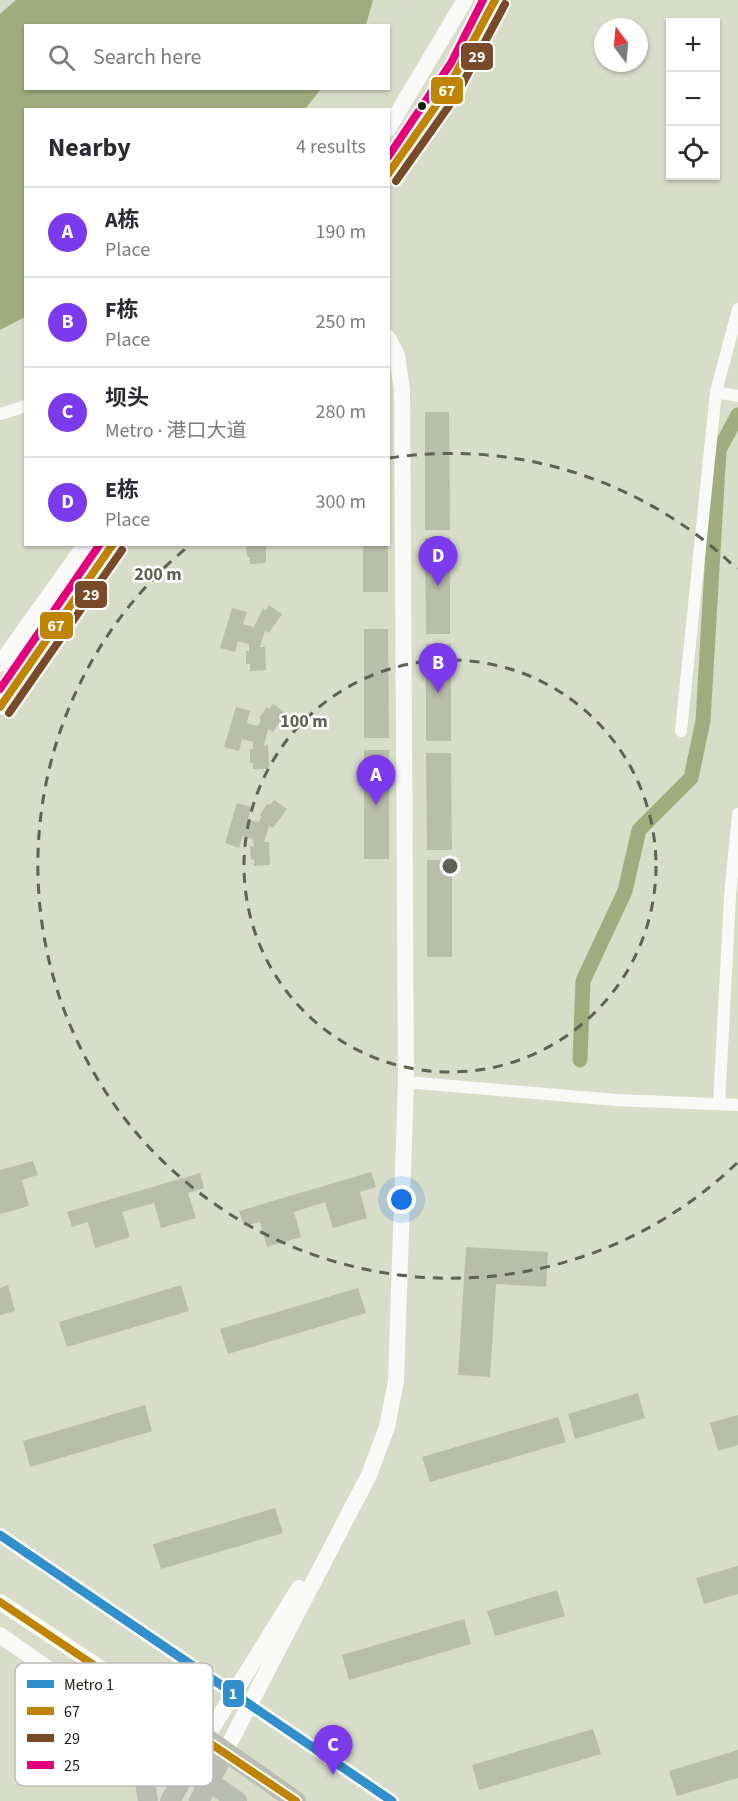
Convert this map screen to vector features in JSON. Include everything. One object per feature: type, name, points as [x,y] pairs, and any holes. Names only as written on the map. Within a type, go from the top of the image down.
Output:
[{"type":"main road","points":[[213,1743],[296,1801]]},
{"type":"main road","points":[[213,1777],[225,1752]]},
{"type":"main road","points":[[213,1785],[237,1801]]},
{"type":"main road","points":[[146,1786],[148,1801]]},
{"type":"main road","points":[[171,1801],[180,1786]]},
{"type":"main road","points":[[199,1801],[208,1786]]},
{"type":"street","points":[[390,126],[465,0]]},
{"type":"street","points":[[390,172],[430,118],[470,54],[495,0]]},
{"type":"street","points":[[681,731],[716,392],[738,309]]},
{"type":"street","points":[[225,1752],[369,1475],[387,1427],[396,1381],[406,1082],[402,390],[397,355],[390,342]]},
{"type":"street","points":[[716,392],[738,396]]},
{"type":"street","points":[[0,414],[24,407]]},
{"type":"street","points":[[3,652],[84,546]]},
{"type":"street","points":[[0,707],[112,546]]},
{"type":"street","points":[[719,1104],[738,814]]},
{"type":"street","points":[[406,1082],[616,1100],[738,1105]]},
{"type":"street","points":[[213,1727],[369,1475]]},
{"type":"street","points":[[0,1602],[92,1663]]},
{"type":"street","points":[[0,1635],[40,1663]]},
{"type":"path","points":[[390,35],[404,0]]},
{"type":"path","points":[[358,108],[369,90]]},
{"type":"path","points":[[0,374],[24,365]]},
{"type":"shaded area","points":[[16,0],[373,0],[366,24],[24,24],[24,90],[320,90],[306,108],[24,108],[24,318],[0,330],[0,14]]},
{"type":"building","points":[[425,412],[449,412],[450,530],[425,530]]},
{"type":"building","points":[[450,537],[450,634],[426,634],[425,538]]},
{"type":"building","points":[[246,546],[266,546],[266,563],[250,564],[250,557],[247,557]]},
{"type":"building","points":[[363,546],[388,546],[388,592],[363,592]]},
{"type":"building","points":[[269,605],[282,614],[269,633],[265,630],[260,647],[265,647],[266,670],[250,671],[250,664],[246,664],[246,651],[249,651],[249,644],[238,641],[235,652],[220,648],[232,608],[247,612],[243,624],[254,627],[263,608],[266,610]]},
{"type":"building","points":[[364,629],[388,629],[389,738],[364,738]]},
{"type":"building","points":[[426,644],[451,644],[451,741],[426,741]]},
{"type":"building","points":[[273,704],[286,713],[273,732],[268,729],[264,746],[268,745],[269,769],[253,769],[253,763],[250,763],[250,749],[253,749],[253,742],[242,739],[239,751],[224,747],[236,707],[250,711],[247,723],[258,726],[261,720],[259,718],[267,707],[269,709]]},
{"type":"building","points":[[364,750],[389,750],[389,859],[364,859]]},
{"type":"building","points":[[426,753],[451,753],[452,850],[427,850]]},
{"type":"building","points":[[274,800],[287,809],[273,828],[269,826],[264,842],[269,842],[270,865],[254,866],[250,846],[254,846],[253,839],[243,836],[239,848],[225,843],[237,803],[251,807],[248,819],[258,822],[267,804],[270,805]]},
{"type":"building","points":[[427,860],[452,860],[452,957],[427,957]]},
{"type":"building","points":[[33,1161],[38,1175],[22,1180],[29,1206],[0,1214],[0,1170]]},
{"type":"building","points":[[371,1172],[376,1187],[360,1192],[367,1218],[333,1228],[325,1202],[294,1212],[301,1237],[267,1247],[260,1222],[244,1226],[239,1211]]},
{"type":"building","points":[[200,1173],[204,1188],[188,1193],[196,1218],[161,1228],[154,1203],[122,1212],[130,1237],[95,1248],[88,1222],[72,1227],[67,1212]]},
{"type":"building","points":[[466,1247],[548,1252],[546,1287],[496,1284],[490,1377],[458,1375]]},
{"type":"building","points":[[8,1285],[15,1311],[0,1315],[0,1288]]},
{"type":"building","points":[[181,1285],[189,1311],[67,1347],[59,1322]]},
{"type":"building","points":[[358,1288],[366,1313],[228,1354],[220,1329]]},
{"type":"building","points":[[638,1393],[645,1418],[575,1439],[568,1414]]},
{"type":"building","points":[[145,1405],[152,1431],[30,1467],[23,1441]]},
{"type":"building","points":[[738,1415],[738,1445],[718,1451],[710,1423]]},
{"type":"building","points":[[558,1417],[566,1442],[430,1482],[422,1457]]},
{"type":"building","points":[[275,1508],[283,1533],[161,1569],[153,1544]]},
{"type":"building","points":[[738,1566],[738,1594],[704,1604],[696,1578]]},
{"type":"building","points":[[557,1590],[565,1616],[495,1636],[487,1611]]},
{"type":"building","points":[[464,1619],[471,1644],[349,1680],[342,1655]]},
{"type":"building","points":[[593,1729],[601,1754],[479,1790],[472,1765]]},
{"type":"building","points":[[738,1750],[738,1778],[677,1796],[669,1771]]},
{"type":"waterway","points":[[580,1060],[583,981],[625,891],[639,830],[691,778],[703,721],[719,450],[738,415]]},
{"type":"metro line","name":"1","points":[[0,1535],[189,1663]]},
{"type":"metro line","name":"1","points":[[213,1680],[392,1801]]},
{"type":"transit line","name":"25","points":[[390,154],[451,63],[483,0]]},
{"type":"transit line","name":"67","points":[[390,171],[447,90],[495,0]]},
{"type":"transit line","name":"29","points":[[396,181],[456,96],[505,4]]},
{"type":"transit line","name":"25","points":[[0,689],[99,546]]},
{"type":"transit line","name":"67","points":[[0,707],[112,546]]},
{"type":"transit line","name":"29","points":[[9,713],[122,550]]},
{"type":"transit line","name":"67","points":[[0,1602],[91,1663]]},
{"type":"transit line","name":"67","points":[[213,1745],[296,1801]]},
{"type":"place","name":"E栋","points":[[438,586]]},
{"type":"place","name":"F栋","points":[[438,693]]},
{"type":"place","name":"A栋","points":[[376,805]]},
{"type":"place","name":"坝头","points":[[333,1775]]}]
